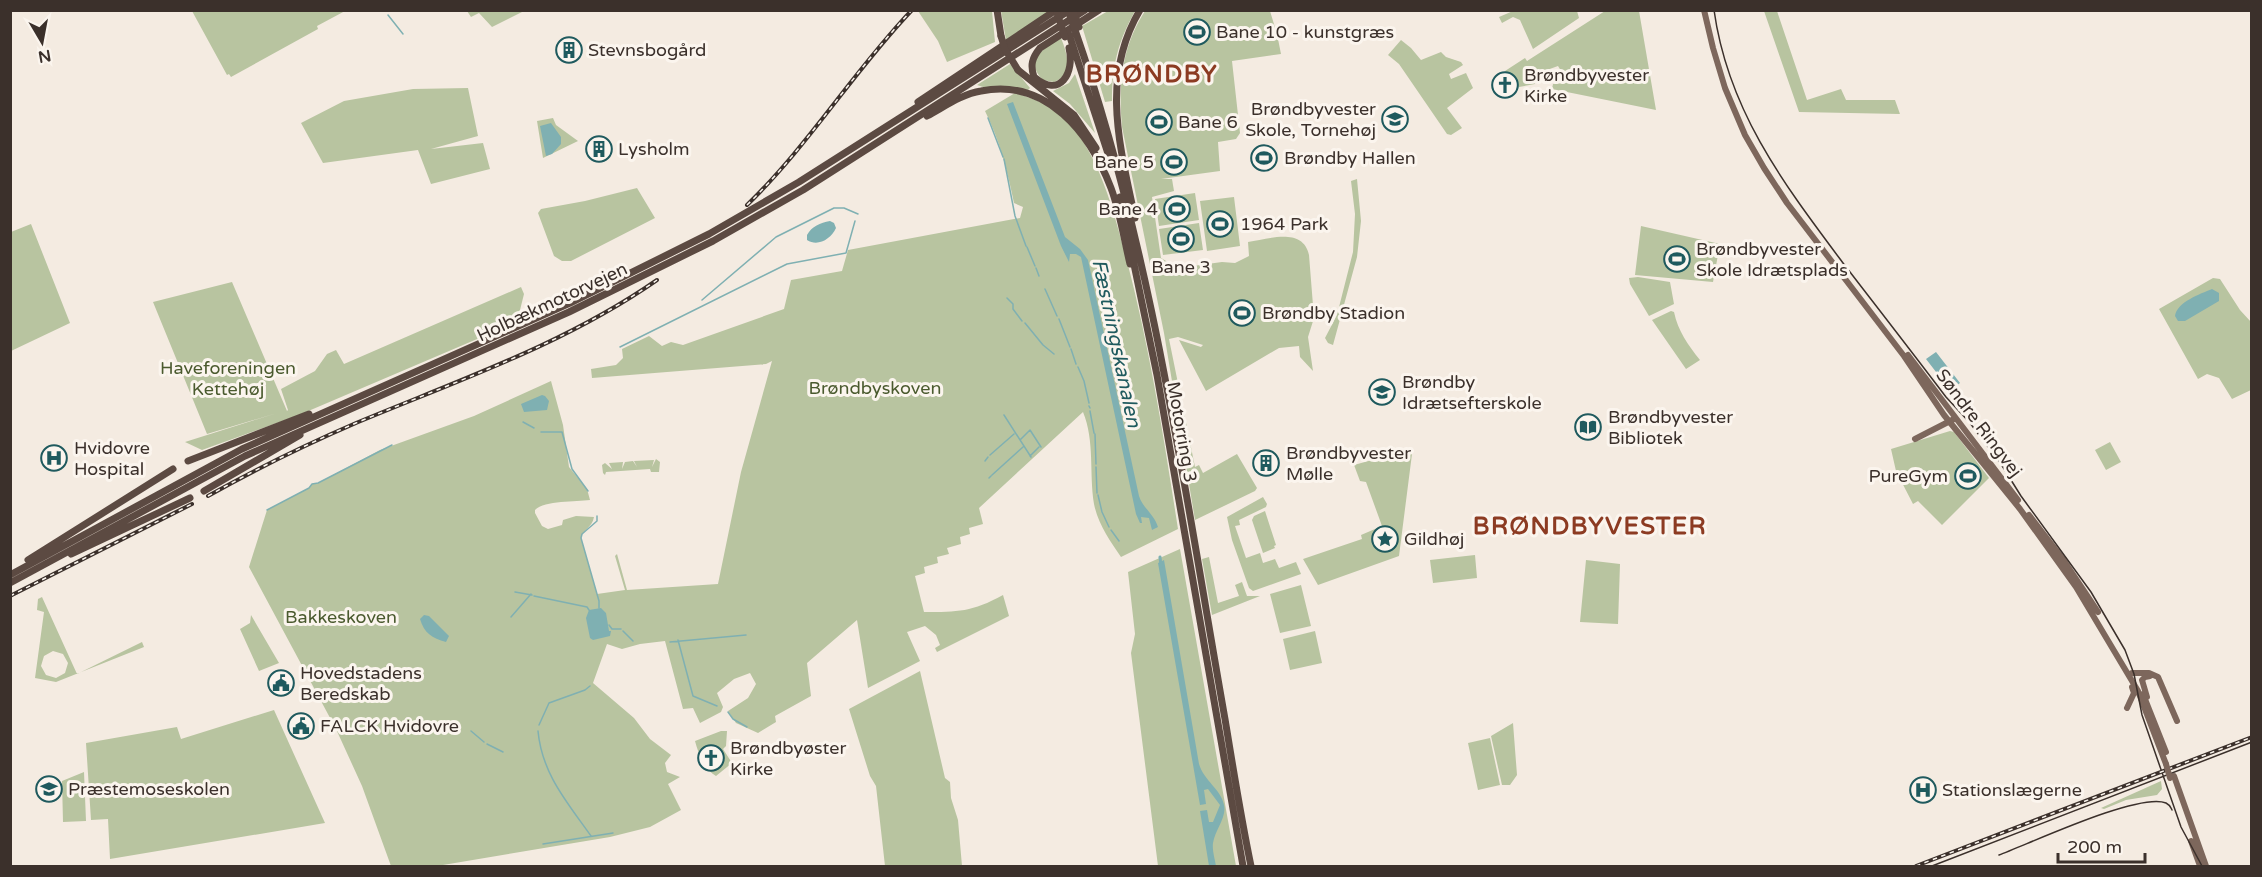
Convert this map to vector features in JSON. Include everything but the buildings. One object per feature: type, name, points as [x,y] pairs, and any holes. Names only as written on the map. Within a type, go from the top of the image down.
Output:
[{"type":"highway","points":[[997,10],[1005,49],[1018,70],[1074,115],[1088,134],[1108,174],[1131,246]]},
{"type":"highway","points":[[846,153],[864,137],[1057,10]]},
{"type":"highway","name":"Motorring 3","points":[[1057,10],[1091,63],[1149,291],[1251,867]]},
{"type":"highway","points":[[1070,10],[1072,32],[1068,75],[1056,85],[1048,85],[1034,77],[1031,64],[1033,57],[1040,48],[1099,10]]},
{"type":"highway","name":"Holbækmotorvejen","points":[[10,575],[233,454],[570,303],[661,259],[747,213],[846,153],[1070,10]]},
{"type":"highway","name":"Holbækmotorvejen","points":[[10,583],[201,478],[331,416],[512,338],[654,272],[750,220],[870,147],[1085,10]]},
{"type":"highway","points":[[1140,10],[1120,52],[1116,92],[1118,125],[1149,291]]},
{"type":"highway","name":"Motorring 3","points":[[1072,32],[1110,160],[1131,246],[1157,375],[1243,867]]},
{"type":"highway","points":[[870,147],[968,94],[981,91],[1017,90],[1040,98],[1062,111],[1085,138],[1111,190],[1137,292],[1153,368],[1157,375]]},
{"type":"highway","points":[[188,461],[343,400],[365,394]]},
{"type":"highway","points":[[204,490],[331,416]]},
{"type":"highway","points":[[10,570],[173,469]]},
{"type":"highway","points":[[51,561],[72,554],[190,498]]},
{"type":"main road","name":"Søndre Ringvej","points":[[1707,10],[1713,48],[1725,88],[1738,120],[1764,168],[1787,203],[2076,578],[2107,627],[2141,688],[2182,808],[2206,867]]},
{"type":"main road","name":"Søndre Ringvej","points":[[1953,419],[2061,564],[2094,614],[2138,691],[2154,725]]},
{"type":"main road","points":[[1915,439],[1953,419]]},
{"type":"main road","points":[[2120,660],[2134,692],[2127,708],[2135,701],[2140,703],[2146,711]]},
{"type":"main road","points":[[2132,673],[2152,673],[2158,677],[2177,721]]},
{"type":"main road","points":[[2154,725],[2142,682],[2143,678],[2149,676],[2161,682]]},
{"type":"main road","name":"Søndre Ringvej","points":[[2186,819],[2200,867]]},
{"type":"green space","points":[[192,11],[345,11],[317,26],[318,29],[231,77],[227,75]]},
{"type":"green space","points":[[467,11],[524,11],[492,27],[479,13],[471,17]]},
{"type":"green space","points":[[918,11],[992,11],[995,42],[947,62],[938,41]]},
{"type":"green space","points":[[1001,11],[1050,11],[1006,40]]},
{"type":"green space","points":[[1108,11],[1135,11],[1117,54],[1112,101],[1105,102],[1082,26]]},
{"type":"green space","points":[[1145,11],[1270,11],[1281,54],[1232,61],[1240,133],[1236,139],[1218,142],[1220,171],[1161,179],[1172,179],[1174,191],[1152,197],[1161,258],[1178,268],[1222,262],[1235,263],[1249,256],[1248,242],[1275,237],[1293,238],[1300,241],[1306,246],[1309,255],[1314,318],[1308,337],[1313,371],[1300,357],[1299,346],[1279,348],[1206,391],[1179,340],[1201,347],[1203,345],[1178,337],[1169,339],[1195,467],[1199,465],[1203,473],[1237,454],[1257,488],[1195,520],[1164,333],[1122,127],[1123,66],[1131,38]]},
{"type":"green space","points":[[1513,11],[1577,11],[1579,18],[1533,49],[1520,20],[1513,17],[1502,23],[1499,17]]},
{"type":"green space","points":[[1605,11],[1639,11],[1656,110],[1552,89],[1553,84],[1566,83],[1558,66],[1533,75],[1535,84],[1519,87],[1503,98],[1498,95],[1493,81],[1506,73],[1505,71],[1525,58],[1527,61]]},
{"type":"green space","points":[[1764,11],[1777,11],[1807,100],[1841,89],[1846,100],[1895,100],[1900,114],[1799,112]]},
{"type":"green space","points":[[1061,38],[1067,56],[1067,69],[1054,82],[1043,80],[1037,73],[1035,61],[1043,50]]},
{"type":"green space","points":[[1401,40],[1421,60],[1441,52],[1463,65],[1449,74],[1451,79],[1466,73],[1473,88],[1447,108],[1462,128],[1451,135],[1447,134],[1399,64],[1388,55]]},
{"type":"green space","points":[[1010,64],[1030,88],[1028,90],[977,85]]},
{"type":"green space","points":[[1075,74],[1095,133],[1070,104],[1053,91],[1069,83]]},
{"type":"green space","points":[[468,88],[478,136],[431,149],[483,143],[490,169],[431,184],[418,150],[323,163],[301,123],[344,101],[413,89]]},
{"type":"green space","points":[[1015,93],[1050,106],[1067,120],[1089,151],[1105,187],[1143,327],[1178,529],[1121,557],[1105,532],[1094,504],[1089,434],[1083,412],[979,508],[983,524],[969,528],[970,534],[960,537],[961,544],[947,548],[949,554],[937,557],[938,563],[924,567],[925,573],[915,576],[924,612],[965,610],[1003,595],[1009,616],[937,652],[935,648],[940,645],[936,635],[925,626],[907,632],[920,661],[868,688],[857,620],[807,663],[811,696],[775,716],[776,722],[758,733],[736,723],[728,711],[748,698],[756,684],[750,673],[734,679],[717,693],[723,707],[721,712],[700,723],[693,708],[683,709],[665,641],[622,649],[607,644],[593,683],[634,718],[650,739],[671,755],[665,763],[667,772],[680,777],[668,784],[681,810],[650,827],[610,837],[437,866],[391,866],[362,786],[336,729],[249,567],[267,510],[309,488],[312,484],[380,450],[474,416],[551,381],[563,425],[569,467],[587,489],[590,500],[546,505],[535,510],[535,513],[542,526],[548,529],[562,525],[563,520],[576,516],[594,517],[581,538],[597,594],[625,590],[615,556],[617,554],[627,590],[718,584],[741,472],[772,361],[766,364],[592,378],[591,369],[616,365],[623,358],[622,349],[649,336],[662,346],[671,342],[683,345],[784,309],[791,280],[842,271],[848,250],[1020,218],[1023,207],[1014,203],[995,133],[985,111]]},
{"type":"green space","points":[[553,118],[556,125],[578,141],[543,158],[537,121]]},
{"type":"green space","points":[[1357,179],[1361,221],[1357,257],[1333,345],[1325,338],[1337,315],[1353,252],[1355,214],[1351,181]]},
{"type":"green space","points":[[637,188],[655,218],[571,261],[562,261],[554,256],[538,213],[541,209]]},
{"type":"green space","name":"Bane 4","points":[[1195,193],[1199,220],[1159,226],[1155,199]]},
{"type":"green space","name":"1964 Park","points":[[1234,197],[1240,246],[1207,251],[1200,201]]},
{"type":"green space","name":"Bane 3","points":[[1199,223],[1203,250],[1163,255],[1159,229]]},
{"type":"green space","points":[[31,224],[70,323],[11,351],[11,232]]},
{"type":"green space","name":"Brøndbyvester Skole Idrætsplads","points":[[1641,226],[1720,244],[1713,282],[1635,275]]},
{"type":"green space","points":[[1638,277],[1670,282],[1674,304],[1649,316],[1630,284],[1629,278]]},
{"type":"green space","points":[[2213,278],[2220,279],[2240,310],[2251,322],[2251,390],[2232,399],[2219,378],[2207,374],[2198,379],[2159,309]]},
{"type":"green space","name":"Haveforeningen Kettehøj","points":[[232,282],[287,411],[281,389],[315,371],[327,354],[336,350],[344,364],[521,287],[524,294],[517,322],[299,415],[202,450],[185,442],[277,413],[207,434],[153,302]]},
{"type":"green space","points":[[1671,311],[1674,312],[1684,338],[1700,360],[1686,369],[1652,320]]},
{"type":"green space","points":[[1950,431],[1954,432],[1989,478],[1942,525],[1918,501],[1913,504],[1896,471],[1891,449]]},
{"type":"green space","points":[[2110,442],[2121,462],[2106,470],[2095,450]]},
{"type":"green space","points":[[1412,454],[1399,556],[1318,585],[1303,559],[1362,539],[1361,535],[1382,526],[1366,482],[1360,481],[1354,465]]},
{"type":"green space","points":[[656,459],[660,462],[659,472],[651,472],[650,469],[606,472],[605,475],[603,473],[602,465],[605,463],[612,469],[609,463],[623,462],[622,469],[625,462],[633,461],[637,467],[634,461],[654,460],[652,467]]},
{"type":"green space","points":[[1263,497],[1267,504],[1266,507],[1239,520],[1240,525],[1235,526],[1246,558],[1260,553],[1263,563],[1275,559],[1279,568],[1296,562],[1301,574],[1253,591],[1249,588],[1232,540],[1227,517]]},
{"type":"green space","points":[[1265,511],[1276,545],[1275,548],[1263,553],[1252,520],[1254,516]]},
{"type":"green space","points":[[1180,549],[1236,866],[1158,866],[1131,653],[1135,634],[1128,572]]},
{"type":"green space","points":[[1475,555],[1477,578],[1433,583],[1430,560]]},
{"type":"green space","points":[[1209,557],[1218,603],[1239,596],[1235,585],[1242,582],[1247,596],[1260,596],[1212,615],[1202,559]]},
{"type":"green space","points":[[1586,560],[1620,564],[1618,624],[1580,622]]},
{"type":"green space","points":[[1301,585],[1311,626],[1280,633],[1270,594]]},
{"type":"green space","points":[[42,597],[77,674],[56,682],[35,678],[44,612],[37,610],[38,599]],"holes":[[[53,651],[63,654],[68,663],[65,673],[56,678],[46,675],[41,666],[44,656]]]},
{"type":"green space","points":[[251,615],[279,663],[259,671],[240,629],[250,623]]},
{"type":"green space","points":[[1315,631],[1322,663],[1290,670],[1283,639]]},
{"type":"green space","points":[[142,642],[144,647],[81,672]]},
{"type":"green space","points":[[920,671],[945,778],[950,782],[951,798],[958,820],[962,866],[885,866],[876,786],[870,776],[849,709]]},
{"type":"green space","points":[[274,710],[325,823],[110,859],[108,819],[91,820],[86,743],[177,727],[181,739]]},
{"type":"green space","points":[[1513,723],[1517,775],[1510,785],[1502,785],[1491,736]]},
{"type":"green space","points":[[727,731],[726,746],[723,749],[732,763],[716,776],[705,765],[695,741]]},
{"type":"green space","points":[[1490,738],[1500,785],[1478,790],[1468,743]]},
{"type":"green space","points":[[84,772],[86,821],[63,822],[62,781]]},
{"type":"green space","points":[[2161,781],[2162,789],[2157,795],[2126,800],[2104,809],[2101,808]]},
{"type":"water","points":[[1013,102],[1065,237],[1080,249],[1088,260],[1139,496],[1158,527],[1152,530],[1149,518],[1141,517],[1142,523],[1140,523],[1136,514],[1081,257],[1070,254],[1069,262],[1061,246],[1007,104]]},
{"type":"water","points":[[551,123],[561,137],[561,144],[552,154],[546,156],[540,126]]},
{"type":"water","points":[[830,221],[836,228],[828,238],[815,243],[807,240],[807,235],[814,227]]},
{"type":"water","points":[[2212,289],[2219,293],[2219,301],[2185,321],[2178,321],[2175,316],[2180,307],[2190,299]]},
{"type":"water","points":[[1936,352],[1960,383],[1950,390],[1926,359]]},
{"type":"water","points":[[542,395],[549,401],[547,410],[524,412],[521,404]]},
{"type":"water","points":[[1164,560],[1199,764],[1201,770],[1220,794],[1224,805],[1224,814],[1213,843],[1216,866],[1209,866],[1200,811],[1207,810],[1209,822],[1213,822],[1220,805],[1208,789],[1204,790],[1206,804],[1200,805],[1158,563]]},
{"type":"water","points":[[601,608],[606,613],[609,631],[611,631],[610,636],[593,640],[590,638],[586,618],[589,610]]},
{"type":"water","points":[[424,615],[429,616],[449,636],[446,642],[433,637],[426,631],[420,619]]},
{"type":"waterway","points":[[388,15],[403,34]]},
{"type":"waterway","points":[[988,118],[1003,157]]},
{"type":"waterway","points":[[1004,159],[1015,216],[1026,246]]},
{"type":"waterway","points":[[702,300],[776,237],[834,208],[844,208],[858,214]]},
{"type":"waterway","points":[[620,347],[787,264],[846,253],[855,221]]},
{"type":"waterway","points":[[1027,247],[1035,266]]},
{"type":"waterway","points":[[1036,268],[1039,276]]},
{"type":"waterway","points":[[1045,289],[1057,316]]},
{"type":"waterway","points":[[1007,298],[1022,321]]},
{"type":"waterway","points":[[1059,319],[1070,347]]},
{"type":"waterway","points":[[1025,323],[1043,345],[1054,354]]},
{"type":"waterway","points":[[1071,349],[1076,364]]},
{"type":"waterway","points":[[1078,367],[1089,403]]},
{"type":"waterway","points":[[1090,411],[1094,433]]},
{"type":"waterway","points":[[1004,415],[1031,457]]},
{"type":"waterway","points":[[523,422],[534,428]]},
{"type":"waterway","points":[[1020,440],[1030,430],[1041,447]]},
{"type":"waterway","points":[[541,432],[562,432],[572,469],[588,491]]},
{"type":"waterway","points":[[990,455],[1014,434]]},
{"type":"waterway","points":[[1095,434],[1096,464]]},
{"type":"waterway","points":[[267,510],[309,488],[312,484],[392,445]]},
{"type":"waterway","points":[[992,475],[1023,447]]},
{"type":"waterway","points":[[1030,456],[1039,447]]},
{"type":"waterway","points":[[985,461],[988,457]]},
{"type":"waterway","points":[[1096,467],[1097,493]]},
{"type":"waterway","points":[[1098,495],[1109,527]]},
{"type":"waterway","points":[[597,516],[597,521],[582,534],[581,538],[599,608]]},
{"type":"waterway","points":[[1111,530],[1119,541]]},
{"type":"waterway","name":"Fæstningskanalen","points":[[1160,557],[1161,566]]},
{"type":"waterway","points":[[515,592],[532,595]]},
{"type":"waterway","points":[[511,617],[531,594]]},
{"type":"waterway","points":[[534,596],[587,607],[589,610]]},
{"type":"waterway","points":[[609,625],[612,629],[621,629]]},
{"type":"waterway","points":[[623,631],[633,641]]},
{"type":"waterway","points":[[670,642],[746,635]]},
{"type":"waterway","points":[[678,640],[693,696],[717,706]]},
{"type":"waterway","points":[[539,725],[549,703],[590,686]]},
{"type":"waterway","points":[[728,712],[733,719],[747,727]]},
{"type":"waterway","points":[[471,731],[484,742]]},
{"type":"waterway","points":[[538,731],[540,746],[550,774],[591,836]]},
{"type":"waterway","points":[[487,744],[503,752]]},
{"type":"waterway","points":[[543,844],[613,833]]},
{"type":"tram line","points":[[1714,10],[1721,47],[1745,114],[1780,175],[1843,263],[1946,397],[1970,423],[2001,464],[2021,496],[2091,592],[2125,650],[2134,674],[2142,715],[2181,827],[2202,866]]},
{"type":"tram line","points":[[1932,866],[2252,742]]},
{"type":"tram line","points":[[1999,855],[2084,821],[2133,805],[2152,802],[2166,803],[2172,810]]},
{"type":"railway","points":[[747,205],[790,158],[870,58],[912,10]]},
{"type":"railway","points":[[208,496],[337,431],[548,342],[622,303],[657,280]]},
{"type":"railway","points":[[10,596],[192,504]]},
{"type":"railway","points":[[1916,866],[2252,737]]},
{"type":"place","name":"Bane 10 - kunstgræs","points":[[1197,32]]},
{"type":"place","name":"Stevnsbogård","points":[[569,50]]},
{"type":"place","name":"Brøndbyvester Kirke","points":[[1505,85]]},
{"type":"place","name":"Brøndbyvester Skole, Tornehøj","points":[[1395,119]]},
{"type":"place","name":"Bane 6","points":[[1159,122]]},
{"type":"place","name":"Lysholm","points":[[599,149]]},
{"type":"place","name":"Brøndby Hallen","points":[[1264,158]]},
{"type":"place","name":"Bane 5","points":[[1174,162]]},
{"type":"place","name":"Bane 4","points":[[1177,209]]},
{"type":"place","name":"1964 Park","points":[[1220,224]]},
{"type":"place","name":"Bane 3","points":[[1181,239]]},
{"type":"place","name":"Brøndbyvester Skole Idrætsplads","points":[[1677,259]]},
{"type":"place","name":"Brøndby Stadion","points":[[1242,313]]},
{"type":"place","name":"Brøndby Idrætsefterskole","points":[[1382,392]]},
{"type":"place","name":"Brøndbyvester Bibliotek","points":[[1588,427]]},
{"type":"place","name":"Hvidovre Hospital","points":[[54,458]]},
{"type":"place","name":"Brøndbyvester Mølle","points":[[1266,463]]},
{"type":"place","name":"PureGym","points":[[1968,476]]},
{"type":"place","name":"Gildhøj","points":[[1385,539]]},
{"type":"place","name":"Hovedstadens Beredskab","points":[[281,683]]},
{"type":"place","name":"FALCK Hvidovre","points":[[301,726]]},
{"type":"place","name":"Brøndbyøster Kirke","points":[[711,758]]},
{"type":"place","name":"Præstemoseskolen","points":[[49,789]]},
{"type":"place","name":"Stationslægerne","points":[[1923,790]]},
{"type":"district","name":"BRØNDBY","points":[[1152,74]]},
{"type":"district","name":"BRØNDBYVESTER","points":[[1590,526]]},
{"type":"park label","name":"Brøndbyskoven","points":[[875,388]]},
{"type":"park label","name":"Bakkeskoven","points":[[341,617]]}]
